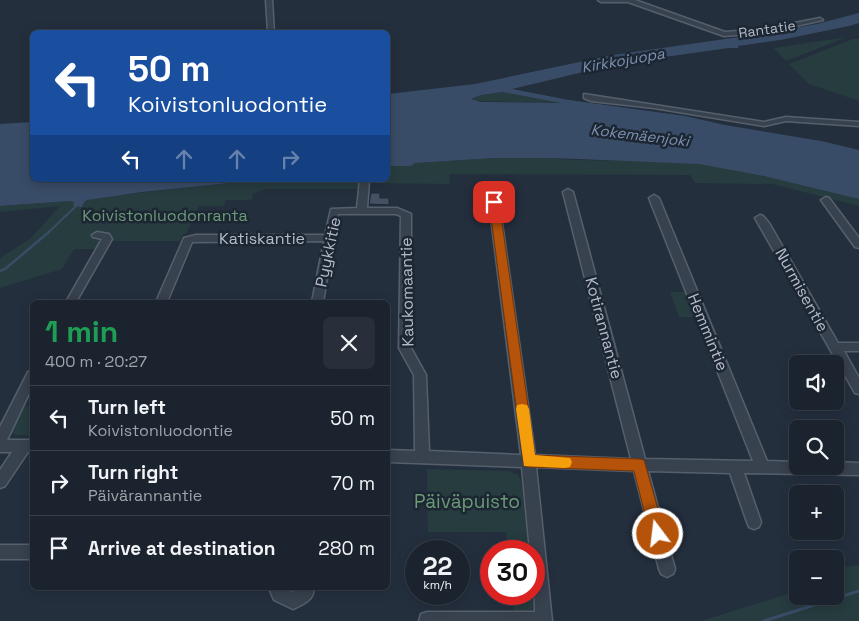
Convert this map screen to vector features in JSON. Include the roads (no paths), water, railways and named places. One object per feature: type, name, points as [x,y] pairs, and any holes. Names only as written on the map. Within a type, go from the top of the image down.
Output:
[{"type":"street","points":[[269,0],[271,30]]},
{"type":"street","name":"Rantatie","points":[[601,0],[629,0],[724,34],[764,31],[820,20]]},
{"type":"street","points":[[587,96],[591,99],[654,106],[764,124],[786,119],[859,124]]},
{"type":"street","points":[[362,210],[364,182]]},
{"type":"street","name":"Kotirannantie","points":[[568,192],[667,569]]},
{"type":"street","name":"Hemmintie","points":[[654,198],[762,467]]},
{"type":"street","points":[[826,200],[859,245]]},
{"type":"street","points":[[427,620],[544,620],[529,461],[494,202]]},
{"type":"street","name":"Pyykkitie","points":[[318,300],[334,211],[397,211],[406,214]]},
{"type":"street","name":"Kaukomaantie","points":[[406,214],[405,348],[420,376],[422,457]]},
{"type":"street","name":"Nurmisentie","points":[[760,218],[859,389]]},
{"type":"street","points":[[72,300],[101,238]]},
{"type":"street","name":"Katiskantie","points":[[163,300],[188,240],[196,238],[328,238]]},
{"type":"street","points":[[834,347],[859,347]]},
{"type":"street","points":[[0,441],[30,379]]},
{"type":"street","points":[[0,446],[28,446]]},
{"type":"street","points":[[0,482],[28,446]]},
{"type":"street","points":[[390,456],[639,465],[859,469]]},
{"type":"street","points":[[735,467],[754,522]]},
{"type":"street","points":[[0,552],[30,552]]},
{"type":"street","points":[[278,590],[280,594],[293,601],[306,592],[306,590]]},
{"type":"water","points":[[859,13],[859,23],[849,26],[780,40],[738,46],[738,48],[621,63],[512,89],[569,100],[685,116],[725,125],[821,141],[859,150],[859,199],[764,176],[699,164],[553,158],[495,158],[415,163],[411,166],[390,166],[390,94],[475,84],[613,55],[768,33],[817,24]],"holes":[[[502,92],[561,103],[481,102],[471,99],[481,95]]]},
{"type":"water","points":[[30,122],[30,182],[239,182],[87,200],[82,207],[73,206],[74,202],[70,201],[0,206],[0,124]]},
{"type":"waterway","points":[[48,233],[78,204]]},
{"type":"waterway","points":[[0,271],[5,269],[49,232]]},
{"type":"waterway","points":[[764,621],[859,591]]},
{"type":"water label","name":"Kirkkojuopa","points":[[623,60]]},
{"type":"water label","name":"Kokemäenjoki","points":[[640,135]]},
{"type":"park label","name":"Koivistonluodonranta","points":[[165,215]]},
{"type":"park label","name":"Päiväpuisto","points":[[467,501]]}]
